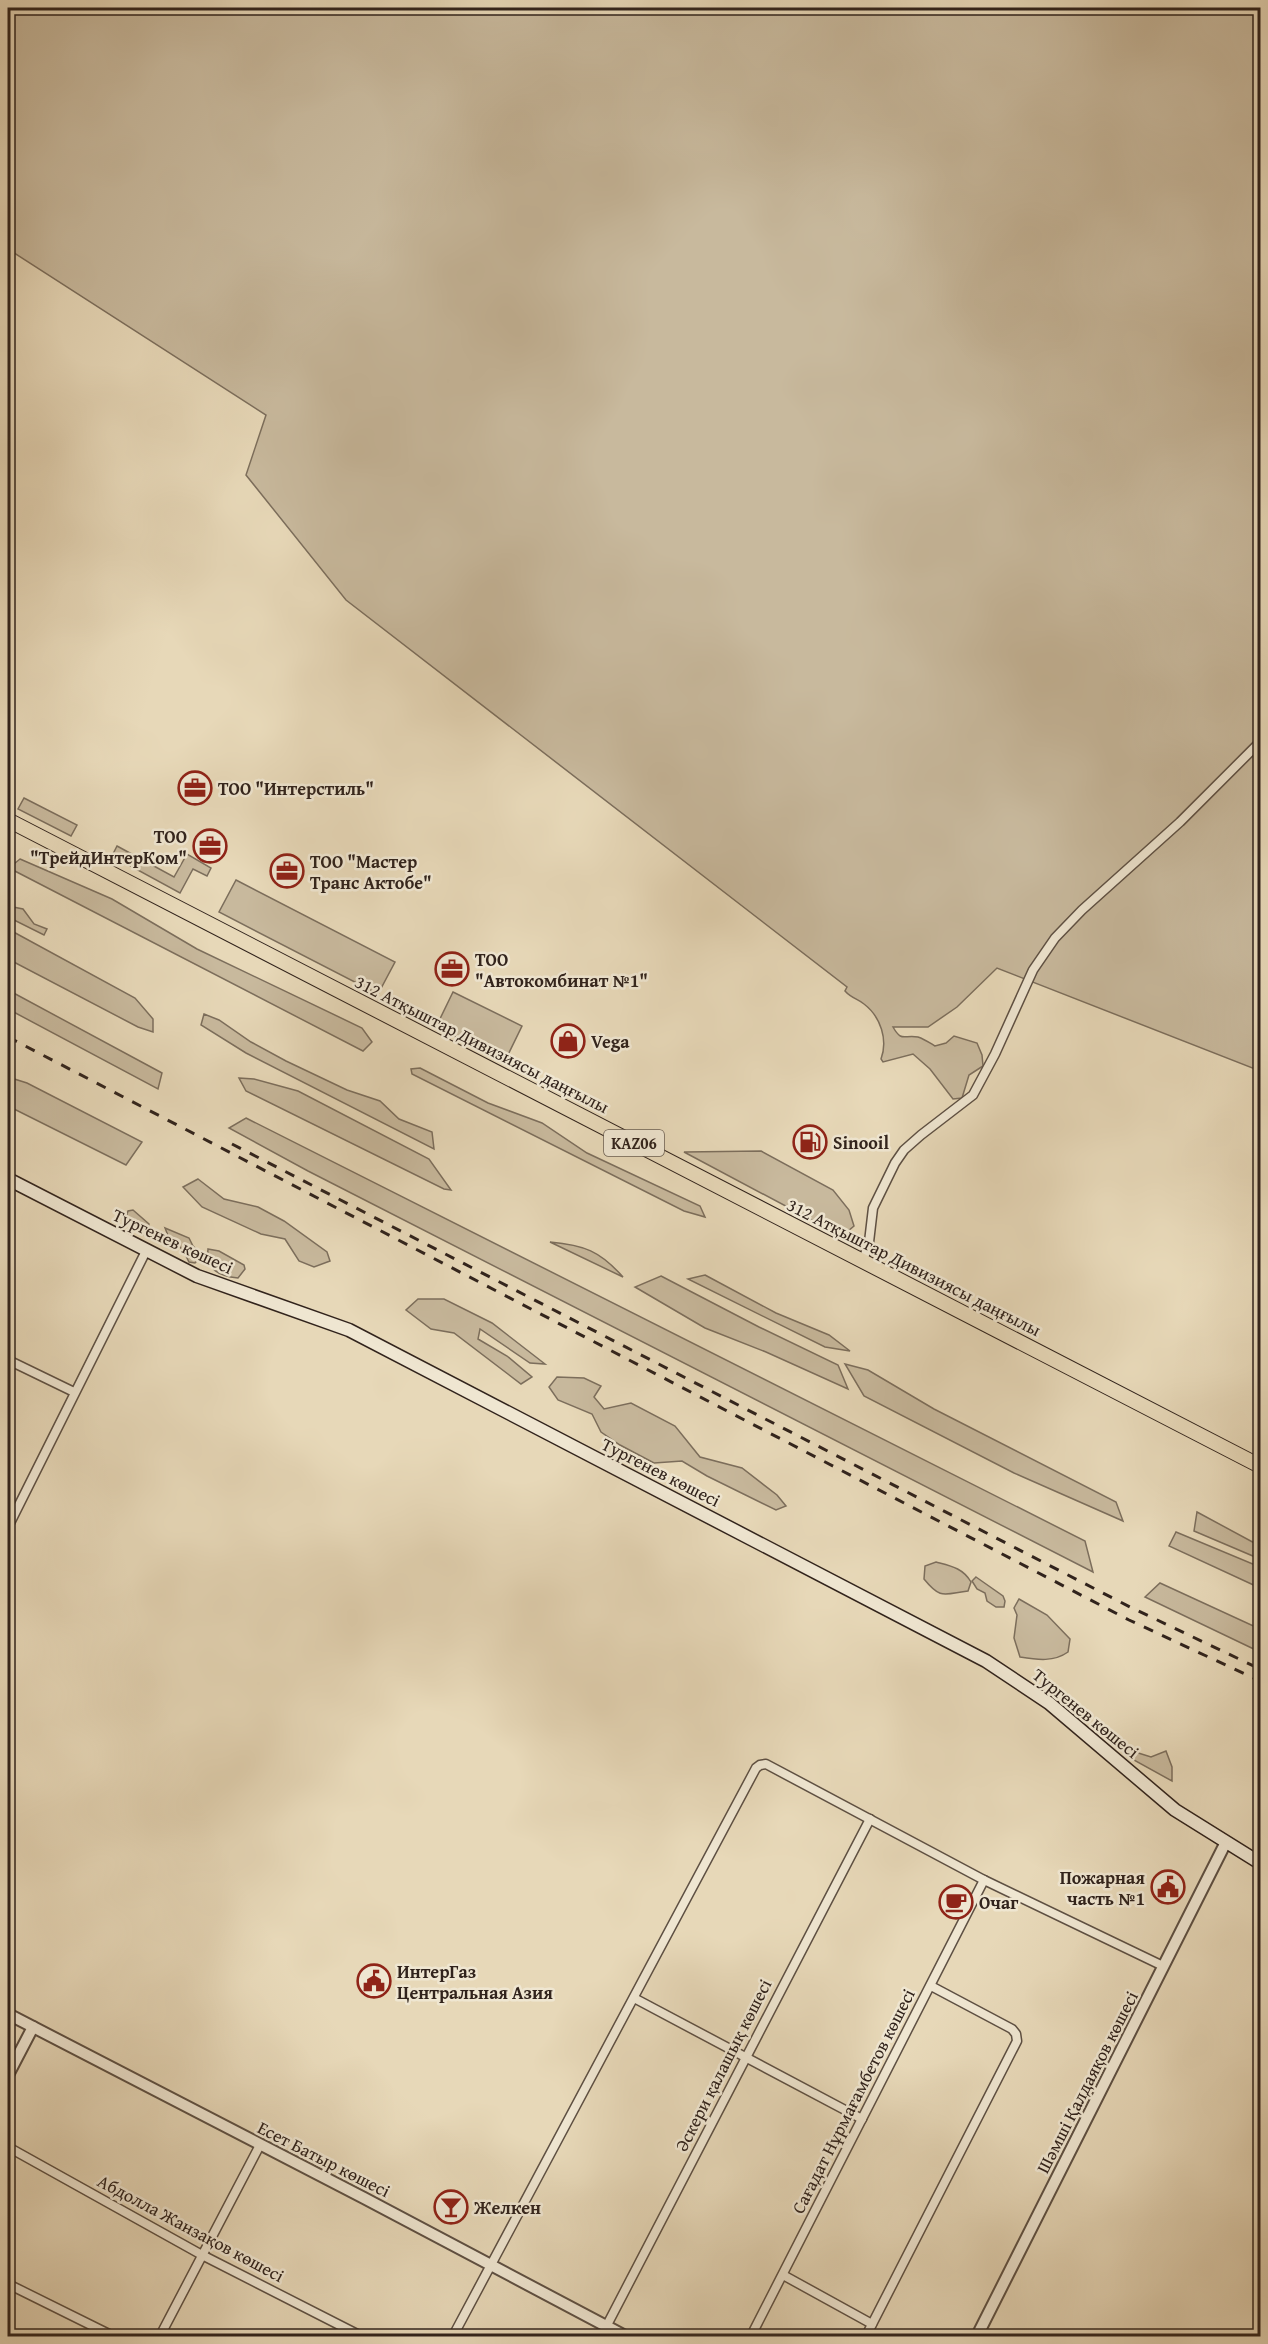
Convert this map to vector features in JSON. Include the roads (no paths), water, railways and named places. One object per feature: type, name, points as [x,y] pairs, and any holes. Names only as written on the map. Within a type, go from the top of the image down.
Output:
[{"type":"highway","name":"312 Атқыштар Дивизиясы даңғылы","points":[[8,820],[1260,1466]]},
{"type":"main road","name":"Тургенев көшесі","points":[[8,1179],[197,1276],[349,1330],[986,1660],[1049,1703],[1175,1810],[1260,1863]]},
{"type":"street","points":[[863,1261],[869,1242],[873,1208],[895,1163],[904,1150],[921,1135],[974,1095],[1033,970],[1055,938],[1082,910],[1180,822],[1260,742]]},
{"type":"street","points":[[8,1527],[146,1251]]},
{"type":"street","points":[[8,1360],[74,1392]]},
{"type":"street","points":[[453,2337],[756,1768],[760,1765],[766,1764],[984,1880],[1163,1966]]},
{"type":"street","name":"Әскери қалашық көшесі","points":[[606,2327],[870,1819]]},
{"type":"street","name":"Шәмші Қалдаяқов көшесі","points":[[976,2337],[1226,1842]]},
{"type":"street","name":"Сағадат Нұрмағамбетов көшесі","points":[[751,2337],[984,1880]]},
{"type":"street","points":[[866,2337],[1017,2041],[1012,2028],[931,1986]]},
{"type":"street","points":[[634,1998],[862,2120]]},
{"type":"street","name":"Есет Батыр көшесі","points":[[8,2014],[625,2337]]},
{"type":"street","points":[[8,2075],[33,2027]]},
{"type":"street","points":[[160,2337],[260,2145]]},
{"type":"street","name":"Абдолла Жанзақов көшесі","points":[[8,2147],[202,2254],[361,2337]]},
{"type":"street","points":[[783,2275],[872,2324]]},
{"type":"street","points":[[8,2284],[113,2337]]},
{"type":"railway","points":[[8,1037],[1129,1620],[1260,1681]]},
{"type":"railway","points":[[232,1144],[1130,1607],[1260,1669]]},
{"type":"place","name":"ТОО \"Интерстиль\"","points":[[195,788]]},
{"type":"place","name":"ТОО \"ТрейдИнтерКом\"","points":[[210,846]]},
{"type":"place","name":"ТОО \"Мастер Транс Актобе\"","points":[[287,871]]},
{"type":"place","name":"ТОО \"Автокомбинат №1\"","points":[[452,969]]},
{"type":"place","name":"Vega","points":[[568,1041]]},
{"type":"place","name":"Sinooil","points":[[810,1142]]},
{"type":"place","name":"Пожарная часть №1","points":[[1168,1887]]},
{"type":"place","name":"Очаг","points":[[956,1902]]},
{"type":"place","name":"ИнтерГаз Центральная Азия","points":[[374,1981]]},
{"type":"place","name":"Желкен","points":[[451,2207]]}]
